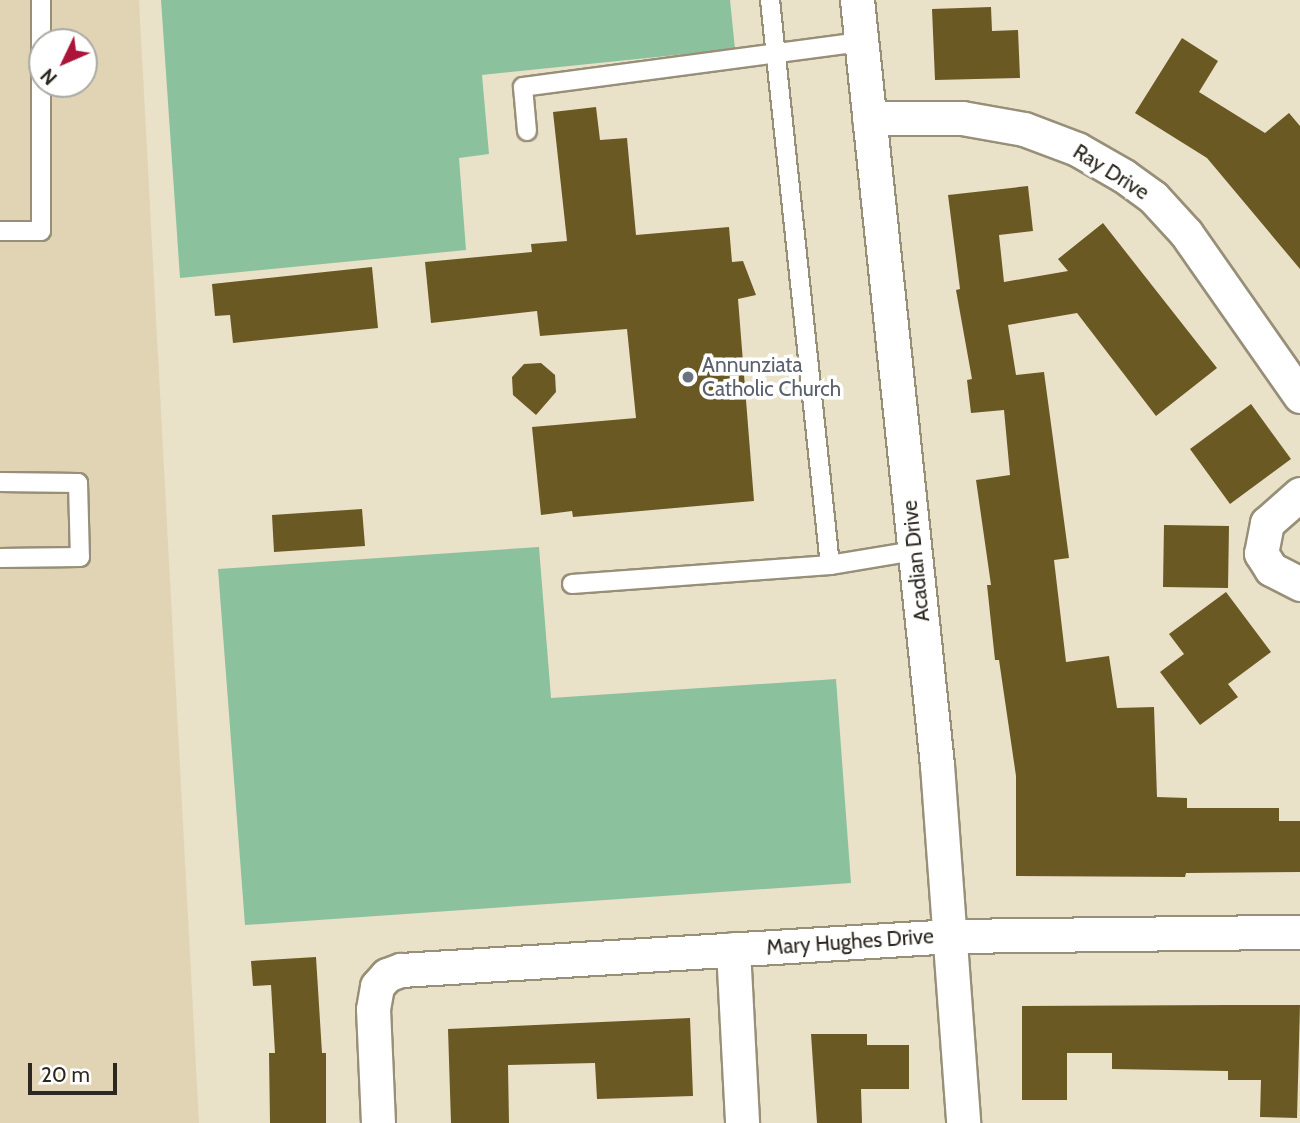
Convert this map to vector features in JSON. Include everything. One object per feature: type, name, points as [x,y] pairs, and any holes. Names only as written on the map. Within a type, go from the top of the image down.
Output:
[{"type":"street","name":"Acadian Drive","points":[[857,0],[915,551],[951,936],[962,1123]]},
{"type":"street","name":"Ray Drive","points":[[869,118],[962,118],[1024,129],[1077,149],[1124,176],[1153,197],[1186,233],[1300,396]]},
{"type":"street","points":[[1300,494],[1267,523],[1261,553],[1271,569],[1300,584]]},
{"type":"street","name":"Mary Hughes Drive","points":[[379,1123],[373,1009],[377,986],[387,975],[401,970],[951,936],[1300,932]]},
{"type":"street","points":[[733,949],[742,1123]]},
{"type":"lane","points":[[0,231],[41,231],[41,0]]},
{"type":"lane","points":[[770,0],[830,565]]},
{"type":"lane","points":[[527,131],[523,87],[861,42]]},
{"type":"lane","points":[[0,482],[78,482],[80,557],[0,558]]},
{"type":"lane","points":[[572,584],[830,565],[915,551]]},
{"type":"shaded area","points":[[0,0],[139,0],[199,1123],[0,1123]]},
{"type":"green space","points":[[161,0],[730,0],[735,49],[482,75],[489,154],[459,158],[466,250],[180,278]]},
{"type":"green space","points":[[539,547],[551,698],[836,679],[851,883],[245,925],[218,569]]},
{"type":"building","points":[[991,7],[992,31],[1018,30],[1020,78],[935,80],[932,9]]},
{"type":"building","points":[[1182,38],[1218,61],[1199,92],[1265,133],[1289,113],[1300,126],[1300,269],[1207,158],[1135,113]]},
{"type":"building","name":"Annunziata Catholic Church","points":[[596,107],[600,140],[627,138],[636,235],[729,227],[732,262],[743,261],[756,295],[738,299],[754,501],[573,517],[572,511],[541,515],[532,427],[636,418],[627,329],[540,336],[537,311],[431,323],[425,262],[532,252],[531,244],[567,241],[553,112]]},
{"type":"building","points":[[1028,186],[1033,231],[999,235],[1004,282],[1068,271],[1058,259],[1103,223],[1217,368],[1156,416],[1077,313],[1008,325],[1016,375],[1044,372],[1069,558],[1054,560],[1066,662],[1109,656],[1117,708],[1154,707],[1157,797],[1187,798],[1187,808],[1279,808],[1279,821],[1300,821],[1300,872],[1186,873],[1185,877],[1016,876],[1016,776],[999,660],[995,660],[987,585],[991,585],[976,480],[1010,475],[1004,410],[971,413],[967,380],[972,379],[956,290],[960,289],[948,195]]},
{"type":"building","points":[[372,267],[378,328],[233,343],[230,315],[215,316],[212,284]]},
{"type":"building","points":[[541,363],[555,375],[556,392],[536,415],[513,395],[512,377],[524,364]]},
{"type":"building","points":[[1251,404],[1291,459],[1230,504],[1190,449]]},
{"type":"building","points":[[362,509],[365,546],[274,552],[272,515]]},
{"type":"building","points":[[1164,525],[1229,526],[1228,588],[1163,587]]},
{"type":"building","points":[[1226,592],[1271,652],[1228,684],[1238,697],[1200,725],[1160,672],[1184,654],[1169,634]]},
{"type":"building","points":[[316,957],[322,1053],[326,1053],[326,1123],[270,1123],[269,1053],[275,1053],[271,985],[253,986],[251,961]]},
{"type":"building","points":[[1300,1005],[1297,1118],[1260,1117],[1261,1080],[1228,1080],[1228,1071],[1112,1069],[1112,1053],[1067,1053],[1067,1100],[1022,1100],[1022,1006]]},
{"type":"building","points":[[690,1018],[693,1096],[597,1099],[595,1063],[508,1065],[509,1123],[451,1123],[448,1029]]},
{"type":"building","points":[[811,1034],[867,1034],[867,1045],[909,1045],[909,1089],[861,1089],[862,1123],[817,1123]]},
{"type":"place","name":"Annunziata Catholic Church","points":[[688,377]]}]
